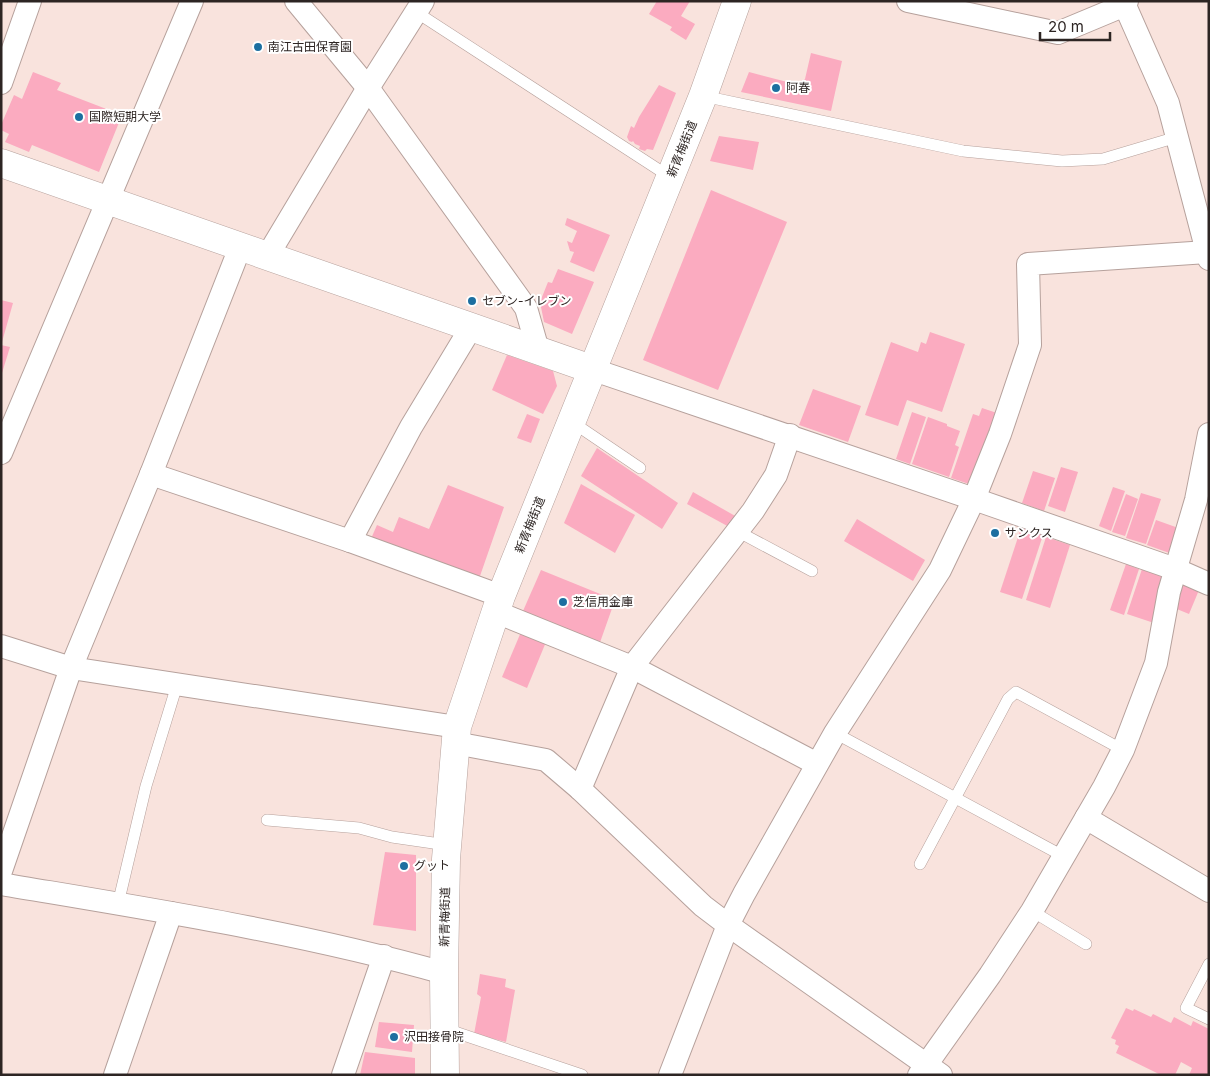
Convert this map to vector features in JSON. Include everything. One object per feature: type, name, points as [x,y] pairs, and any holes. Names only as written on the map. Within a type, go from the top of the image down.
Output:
[{"type":"main road","name":"新青梅街道","points":[[445,1075],[444,973],[447,845],[456,735],[498,604],[671,177],[738,1]]},
{"type":"main road","points":[[1,162],[594,370]]},
{"type":"street","points":[[1,83],[30,1]]},
{"type":"street","points":[[1,453],[192,1]]},
{"type":"street","points":[[296,1],[368,88],[526,308],[538,350]]},
{"type":"street","points":[[670,1075],[728,925],[744,894],[836,733],[940,570],[974,499],[1000,434],[1030,345],[1028,264],[1208,256],[1168,103],[1125,2],[1058,33],[908,1]]},
{"type":"street","points":[[268,255],[419,7]]},
{"type":"street","points":[[1,871],[71,668],[151,474],[241,245]]},
{"type":"street","points":[[350,541],[410,427],[472,326]]},
{"type":"street","points":[[594,370],[974,499],[1175,570],[1209,584]]},
{"type":"street","points":[[580,789],[632,667],[737,531],[776,475],[790,435]]},
{"type":"street","points":[[1,646],[71,668],[456,735],[546,760],[580,789],[703,906],[928,1071],[1032,911],[1123,750],[1156,663],[1169,592],[1196,500],[1208,441]]},
{"type":"street","points":[[151,474],[350,541],[498,604],[632,667],[818,764]]},
{"type":"street","points":[[1086,818],[1209,891]]},
{"type":"street","points":[[1,884],[171,913],[384,956],[444,973]]},
{"type":"street","points":[[115,1075],[171,913]]},
{"type":"street","points":[[343,1075],[384,956]]},
{"type":"lane","points":[[419,7],[671,177]]},
{"type":"lane","points":[[703,96],[963,151],[1062,161],[1103,159],[1177,137]]},
{"type":"lane","points":[[572,422],[640,468]]},
{"type":"lane","points":[[737,531],[812,571]]},
{"type":"lane","points":[[118,904],[146,786],[177,685]]},
{"type":"lane","points":[[920,864],[954,797],[1008,699],[1016,692],[1123,750]]},
{"type":"lane","points":[[836,733],[1063,856]]},
{"type":"lane","points":[[267,820],[358,828],[392,837],[447,845]]},
{"type":"lane","points":[[1032,911],[1086,944]]},
{"type":"lane","points":[[1209,964],[1186,1008],[1209,1019]]},
{"type":"lane","points":[[446,1029],[582,1075]]},
{"type":"building","points":[[657,1],[690,1],[681,16],[695,24],[686,40],[670,30],[672,27],[649,14]]},
{"type":"building","points":[[811,53],[842,61],[831,111],[741,92],[749,72],[795,84],[805,79]]},
{"type":"building","points":[[33,72],[61,83],[57,90],[122,115],[99,172],[32,145],[29,152],[5,142],[9,134],[1,130],[1,125],[14,95],[22,99]]},
{"type":"building","points":[[659,85],[676,93],[653,150],[647,149],[645,151],[639,149],[640,146],[633,141],[629,141],[627,137],[631,126],[634,128]]},
{"type":"building","points":[[719,136],[759,142],[753,170],[710,161]]},
{"type":"building","points":[[711,190],[787,222],[718,390],[643,360]]},
{"type":"building","points":[[567,218],[610,235],[594,272],[570,262],[574,252],[570,251],[567,241],[572,243],[577,231],[565,225]]},
{"type":"building","points":[[558,269],[594,282],[572,334],[544,322],[540,302],[548,282],[552,283]]},
{"type":"building","points":[[1,300],[13,303],[2,342],[1,342]]},
{"type":"building","points":[[930,332],[965,344],[942,412],[907,400],[898,426],[865,415],[891,342],[918,352],[921,342],[926,344]]},
{"type":"building","points":[[1,345],[10,347],[2,373],[1,373]]},
{"type":"building","points":[[507,355],[553,371],[557,386],[543,414],[492,390]]},
{"type":"building","points":[[813,389],[861,406],[848,442],[799,425]]},
{"type":"building","points":[[982,408],[997,413],[972,485],[951,478],[973,414],[979,416]]},
{"type":"building","points":[[912,412],[926,417],[910,464],[896,459]]},
{"type":"building","points":[[527,414],[540,419],[531,443],[517,438]]},
{"type":"building","points":[[928,417],[960,431],[955,445],[959,447],[949,477],[912,464]]},
{"type":"building","points":[[597,448],[678,503],[662,529],[581,476]]},
{"type":"building","points":[[1061,467],[1078,472],[1065,512],[1048,506]]},
{"type":"building","points":[[1033,471],[1055,478],[1044,511],[1022,503]]},
{"type":"building","points":[[581,484],[635,515],[615,553],[564,523]]},
{"type":"building","points":[[448,485],[504,507],[480,576],[470,580],[370,541],[377,525],[393,532],[399,517],[429,529]]},
{"type":"building","points":[[1113,487],[1125,491],[1111,531],[1099,526]]},
{"type":"building","points":[[693,492],[737,517],[731,528],[687,504]]},
{"type":"building","points":[[1141,493],[1161,499],[1146,544],[1126,538]]},
{"type":"building","points":[[1126,494],[1138,499],[1125,536],[1112,532]]},
{"type":"building","points":[[857,519],[925,560],[913,581],[844,541]]},
{"type":"building","points":[[1156,520],[1184,530],[1175,555],[1147,545]]},
{"type":"building","points":[[1021,528],[1043,535],[1022,599],[1000,592]]},
{"type":"building","points":[[1046,537],[1070,545],[1050,608],[1026,600]]},
{"type":"building","points":[[1126,564],[1139,569],[1124,615],[1110,610]]},
{"type":"building","points":[[1142,569],[1169,578],[1154,623],[1127,614]]},
{"type":"building","points":[[541,570],[615,600],[598,648],[523,611]]},
{"type":"building","points":[[1182,583],[1199,590],[1189,614],[1172,607]]},
{"type":"building","points":[[521,632],[546,642],[527,688],[502,677]]},
{"type":"building","points":[[385,852],[416,855],[416,931],[373,925]]},
{"type":"building","points":[[480,974],[506,979],[505,987],[515,990],[506,1042],[474,1034],[481,997],[477,994]]},
{"type":"building","points":[[1126,1008],[1133,1011],[1134,1009],[1151,1017],[1153,1014],[1171,1023],[1174,1017],[1191,1026],[1193,1021],[1209,1029],[1209,1075],[1189,1075],[1192,1068],[1181,1062],[1175,1075],[1161,1075],[1116,1053],[1119,1046],[1115,1044],[1116,1040],[1111,1038]]},
{"type":"building","points":[[379,1022],[414,1025],[412,1052],[375,1047]]},
{"type":"building","points":[[365,1052],[415,1058],[415,1075],[360,1075]]},
{"type":"place","name":"南江古田保育園","points":[[258,47]]},
{"type":"place","name":"阿春","points":[[776,88]]},
{"type":"place","name":"国際短期大学","points":[[79,117]]},
{"type":"place","name":"セブン-イレブン","points":[[472,301]]},
{"type":"place","name":"サンクス","points":[[995,533]]},
{"type":"place","name":"芝信用金庫","points":[[563,602]]},
{"type":"place","name":"グット","points":[[404,866]]},
{"type":"place","name":"沢田接骨院","points":[[394,1037]]}]
